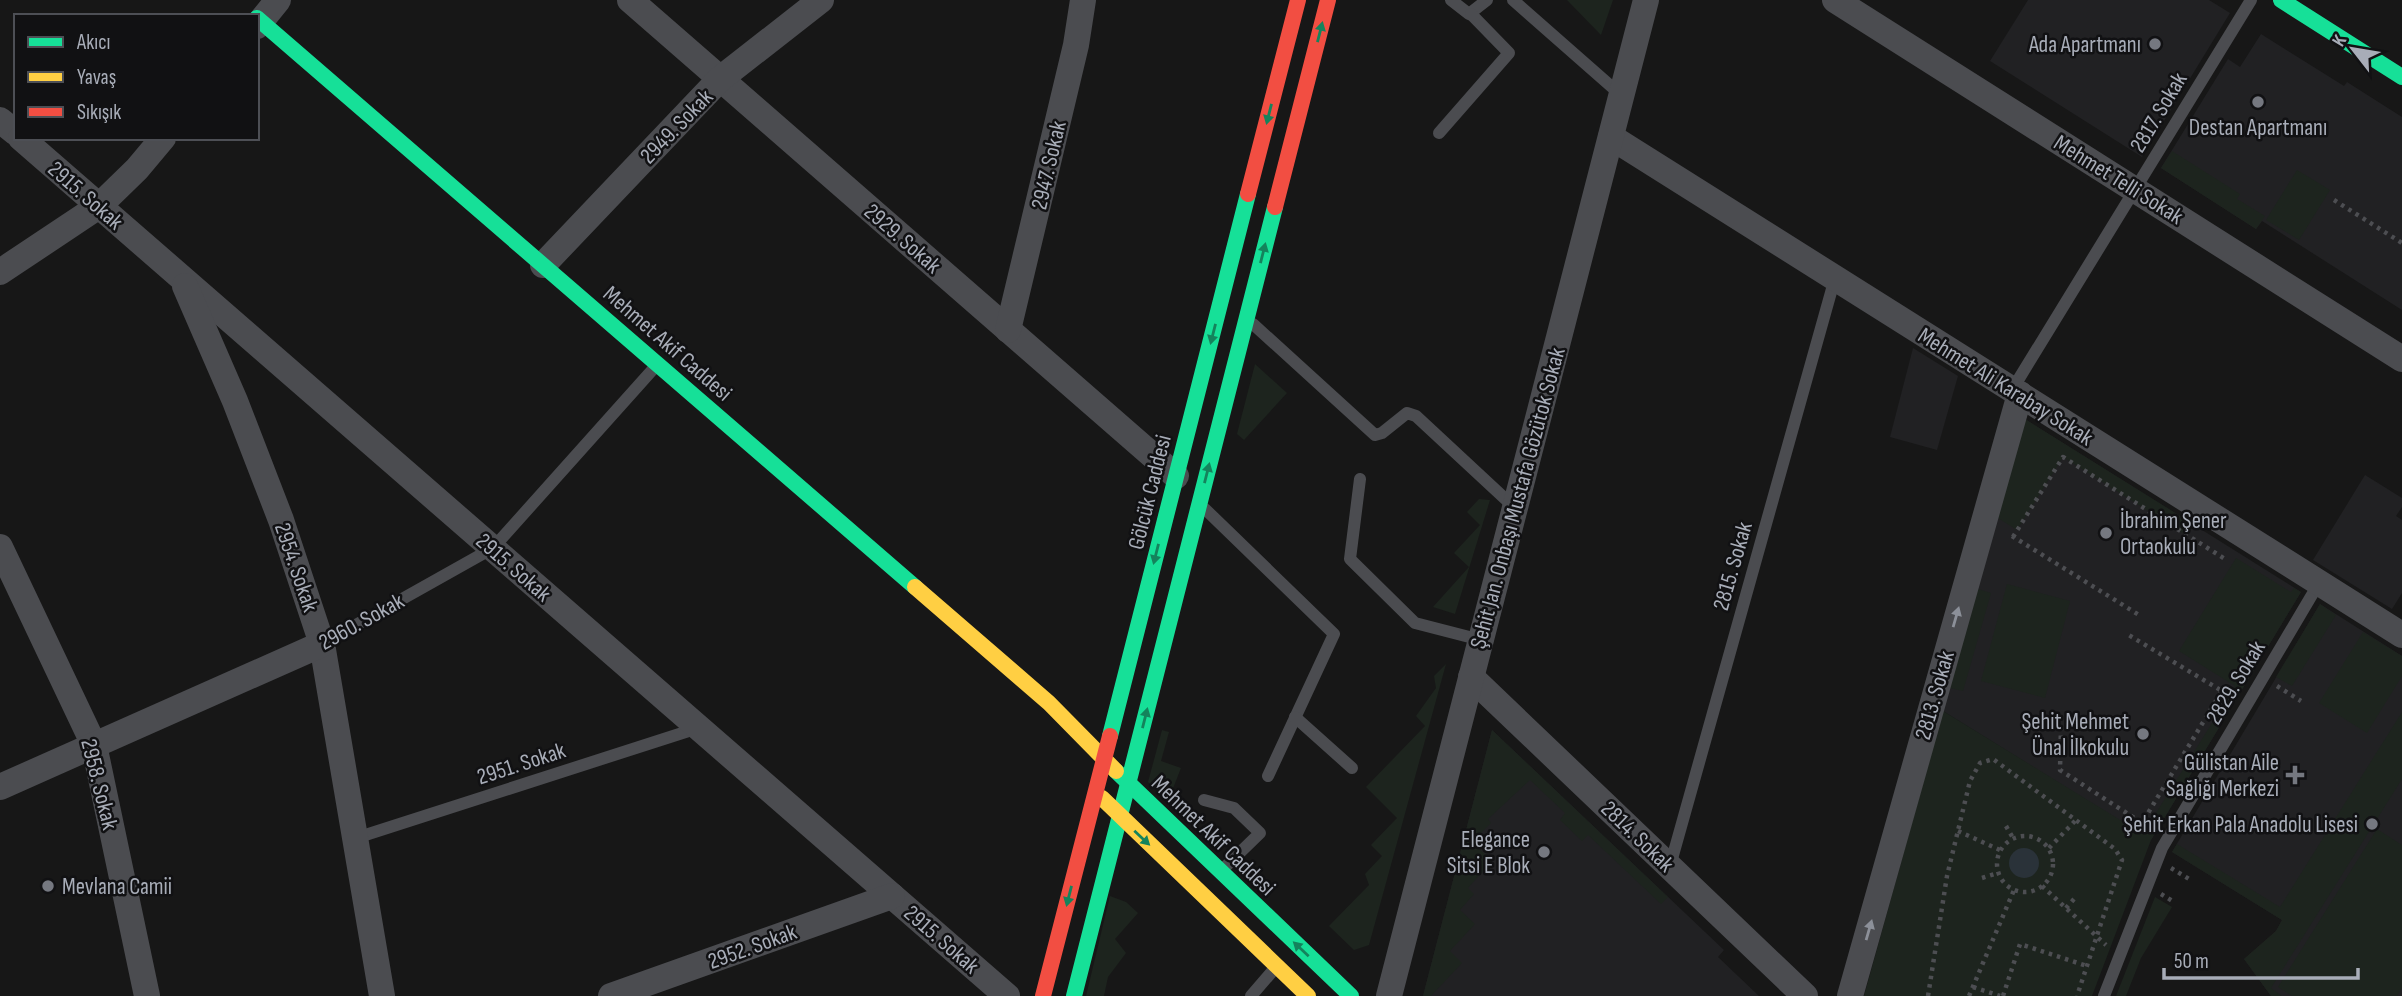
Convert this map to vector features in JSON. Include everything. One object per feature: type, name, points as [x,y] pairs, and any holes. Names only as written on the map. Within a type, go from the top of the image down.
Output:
[{"type":"main road","name":"Gölcük Caddesi","points":[[1044,996],[1298,0]]},
{"type":"main road","points":[[1073,996],[1328,0]]},
{"type":"main road","points":[[2290,2],[2402,76]]},
{"type":"main road","name":"Mehmet Akif Caddesi","points":[[259,21],[1049,703],[1128,784],[1351,996]]},
{"type":"main road","name":"Mehmet Akif Caddesi","points":[[1049,703],[1070,746]]},
{"type":"main road","points":[[1081,769],[1096,792],[1119,817],[1308,996]]},
{"type":"street","points":[[259,15],[278,0]]},
{"type":"street","name":"2929. Sokak","points":[[630,0],[1176,477]]},
{"type":"street","name":"2949. Sokak","points":[[543,265],[720,79],[821,0]]},
{"type":"street","name":"2947. Sokak","points":[[1009,330],[1076,45],[1083,0]]},
{"type":"street","name":"Şehit Jan. Onbaşı Mustafa Gözütok Sokak","points":[[1389,996],[1646,0]]},
{"type":"street","name":"Mehmet Telli Sokak","points":[[1835,0],[2402,359]]},
{"type":"street","points":[[0,120],[14,131]]},
{"type":"street","name":"Mehmet Ali Karabay Sokak","points":[[1611,136],[2402,635]]},
{"type":"street","name":"2915. Sokak","points":[[23,140],[1007,996]]},
{"type":"street","points":[[0,272],[99,206],[161,140]]},
{"type":"street","name":"2954. Sokak","points":[[182,278],[254,449],[322,644],[382,996]]},
{"type":"street","name":"2813. Sokak","points":[[1850,996],[2016,392]]},
{"type":"street","name":"2958. Sokak","points":[[0,547],[94,745],[147,996]]},
{"type":"street","name":"2960. Sokak","points":[[0,787],[322,644]]},
{"type":"street","name":"2814. Sokak","points":[[1471,677],[1805,996]]},
{"type":"street","name":"2952. Sokak","points":[[622,994],[892,896]]},
{"type":"lane","points":[[1439,132],[1509,53],[1471,14],[1465,13],[1451,0]]},
{"type":"lane","points":[[1471,14],[1487,0]]},
{"type":"lane","points":[[1513,0],[1621,95]]},
{"type":"lane","name":"2817. Sokak","points":[[2016,392],[2135,189],[2251,0]]},
{"type":"lane","name":"2815. Sokak","points":[[1670,866],[1835,278]]},
{"type":"lane","points":[[1247,318],[1375,435],[1382,433],[1403,415],[1411,414],[1515,508]]},
{"type":"lane","name":"2960. Sokak","points":[[322,644],[493,548],[658,364]]},
{"type":"lane","points":[[1360,480],[1350,559],[1415,623],[1480,640]]},
{"type":"lane","points":[[1200,504],[1334,634],[1268,776]]},
{"type":"lane","name":"2829. Sokak","points":[[2104,996],[2168,835],[2319,583]]},
{"type":"lane","points":[[1295,716],[1352,768]]},
{"type":"lane","name":"2951. Sokak","points":[[356,838],[698,727]]},
{"type":"lane","points":[[1204,800],[1234,808],[1260,833],[1220,872]]},
{"type":"lane","points":[[1251,996],[1277,966]]},
{"type":"path","points":[[2334,200],[2402,243]]},
{"type":"path","points":[[2013,537],[2063,457],[2225,559]]},
{"type":"path","points":[[2004,531],[2138,615]]},
{"type":"path","points":[[2062,727],[2060,771],[2142,823],[2222,691],[2127,634]]},
{"type":"path","points":[[1928,996],[1944,892],[1958,831],[1973,772],[1986,759],[1998,762],[2115,849],[2122,860],[2077,996]]},
{"type":"path","points":[[2049,848],[2076,820]]},
{"type":"path","points":[[2006,826],[2013,838]]},
{"type":"path","points":[[1958,831],[2000,850]]},
{"type":"path","points":[[2031,836],[2049,848],[2053,862],[2052,871],[2042,886],[2033,891],[2014,890],[1998,873],[2000,850],[2013,838],[2031,836]]},
{"type":"path","points":[[1982,878],[1998,873]]},
{"type":"path","points":[[2042,886],[2119,957]]},
{"type":"path","points":[[1969,996],[2014,890]]},
{"type":"path","points":[[2066,908],[2074,899]]},
{"type":"path","points":[[1973,987],[2002,996],[2020,944],[2087,966]]},
{"type":"shaded area","points":[[1567,0],[1613,0],[1601,35]]},
{"type":"shaded area","points":[[2028,0],[2209,0],[2230,13],[2142,157],[1990,61]]},
{"type":"shaded area","points":[[2261,34],[2344,86],[2347,82],[2402,117],[2402,310],[2262,221],[2256,229],[2161,168],[2228,59],[2240,67]]},
{"type":"shaded area","points":[[2172,151],[2240,194],[2237,199],[2265,216],[2256,229],[2161,168]]},
{"type":"shaded area","points":[[2297,170],[2330,190],[2299,240],[2266,220]]},
{"type":"shaded area","points":[[1913,348],[1958,376],[1937,450],[1890,437]]},
{"type":"shaded area","points":[[1255,364],[1287,393],[1244,440],[1237,434]]},
{"type":"shaded area","points":[[2025,419],[2301,592],[2151,840],[1943,711]]},
{"type":"shaded area","points":[[2025,419],[2193,524],[2186,535],[2063,457],[2017,530],[1998,518]]},
{"type":"shaded area","points":[[2365,475],[2402,498],[2402,507],[2396,516],[2402,520],[2402,593],[2392,609],[2313,560]]},
{"type":"shaded area","points":[[1479,499],[1490,500],[1455,614],[1433,607],[1469,567],[1454,553],[1480,525],[1467,512]]},
{"type":"shaded area","points":[[2236,558],[2291,592],[2294,588],[2301,592],[2151,840],[2092,996],[1864,996],[1943,711],[2143,834],[2235,686],[2179,651]]},
{"type":"shaded area","points":[[2007,584],[2070,601],[2045,698],[1981,681]]},
{"type":"shaded area","points":[[1978,589],[1991,593],[1963,691],[1950,688]]},
{"type":"shaded area","name":"Gülistan Aile Sağlığı Merkezi","points":[[2320,604],[2402,656],[2402,996],[2271,996],[2244,959],[2276,931],[2282,920],[2172,852]]},
{"type":"shaded area","points":[[2320,604],[2336,615],[2292,686],[2276,677]]},
{"type":"shaded area","points":[[2363,632],[2402,656],[2402,676],[2367,733],[2319,703]]},
{"type":"shaded area","points":[[1446,664],[1369,945],[1354,950],[1329,926],[1369,885],[1365,874],[1382,856],[1371,845],[1397,818],[1366,787],[1425,726],[1416,716],[1436,688],[1434,676]]},
{"type":"shaded area","points":[[2402,712],[2402,779],[2271,988],[2282,996],[2271,996],[2244,959],[2276,931],[2282,920],[2172,852],[2177,844],[2280,907]]},
{"type":"shaded area","points":[[1162,730],[1169,732],[1161,761],[1181,768],[1168,801],[1148,782]]},
{"type":"shaded area","points":[[1492,730],[1724,950],[1718,957],[1759,996],[1423,996]]},
{"type":"shaded area","points":[[1492,730],[1668,897],[1661,904],[1588,835],[1582,841],[1560,820],[1565,813],[1530,780],[1488,819],[1491,823],[1472,842],[1492,861],[1468,888],[1474,894],[1460,910],[1475,924],[1450,951],[1462,963],[1431,996],[1423,996]]},
{"type":"shaded area","points":[[2377,829],[2402,845],[2402,988],[2397,996],[2292,996],[2278,987]]},
{"type":"shaded area","points":[[2024,848],[2030,849],[2038,857],[2038,869],[2030,877],[2024,878],[2018,877],[2010,869],[2009,863],[2010,857],[2018,849]]},
{"type":"shaded area","points":[[1110,896],[1126,902],[1138,913],[1115,939],[1126,953],[1108,977],[1104,996],[1086,996]]},
{"type":"shaded area","points":[[2155,897],[2172,907],[2141,958],[2126,996],[2116,996]]},
{"type":"traffic: fast","points":[[2281,0],[2402,77]]},
{"type":"traffic: fast","points":[[259,20],[915,587]]},
{"type":"traffic: fast","points":[[1110,736],[1248,194]]},
{"type":"traffic: fast","points":[[1074,996],[1275,207]]},
{"type":"traffic: fast","points":[[1116,771],[1351,996]]},
{"type":"traffic: slow","points":[[915,587],[1049,703],[1116,771]]},
{"type":"traffic: slow","points":[[1102,798],[1308,996]]},
{"type":"traffic: jam","points":[[1248,194],[1298,0]]},
{"type":"traffic: jam","points":[[1275,207],[1328,0]]},
{"type":"traffic: jam","points":[[1043,996],[1110,736]]},
{"type":"place","name":"Ada Apartmanı","points":[[2155,44]]},
{"type":"place","name":"Destan Apartmanı","points":[[2258,102]]},
{"type":"place","name":"İbrahim Şener Ortaokulu","points":[[2106,533]]},
{"type":"place","name":"Şehit Mehmet Ünal İlkokulu","points":[[2143,734]]},
{"type":"place","name":"Gülistan Aile Sağlığı Merkezi","points":[[2295,775]]},
{"type":"place","name":"Şehit Erkan Pala Anadolu Lisesi","points":[[2372,824]]},
{"type":"place","name":"Elegance Sitsi E Blok","points":[[1544,852]]},
{"type":"place","name":"Mevlana Camii","points":[[48,886]]}]
